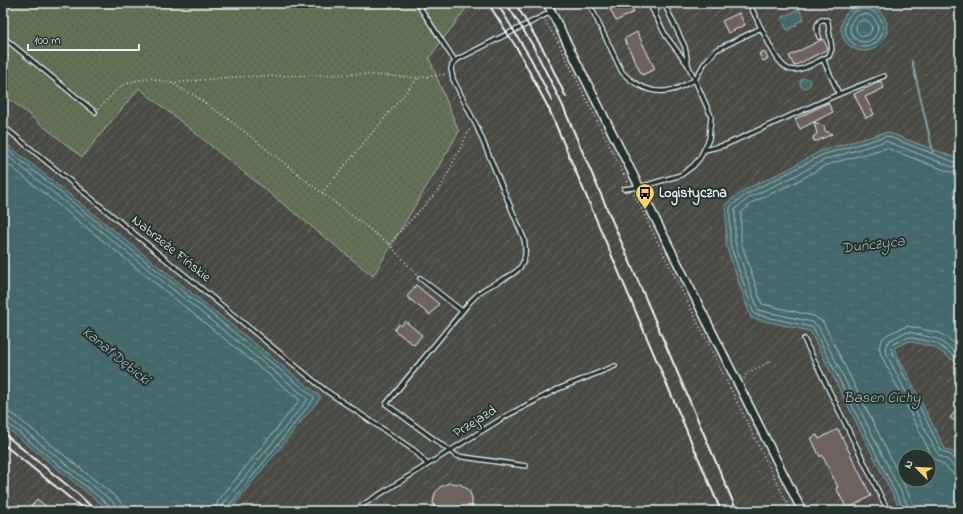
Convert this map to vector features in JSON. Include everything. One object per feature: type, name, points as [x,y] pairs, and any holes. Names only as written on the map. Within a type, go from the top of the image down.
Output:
[{"type":"street","points":[[547,3],[802,511]]},
{"type":"lane","points":[[417,3],[455,61]]},
{"type":"lane","points":[[588,3],[622,72],[631,80],[649,89],[662,91],[673,90],[695,80],[704,64],[716,50],[762,28]]},
{"type":"lane","points":[[624,190],[681,175],[693,166],[705,150],[710,134],[711,116],[695,80],[688,65],[671,45],[649,3]]},
{"type":"lane","points":[[655,15],[658,3]]},
{"type":"lane","points":[[664,3],[685,47],[688,65]]},
{"type":"lane","points":[[749,3],[781,63],[790,70],[796,70],[829,56],[832,49],[827,20],[821,20],[816,26],[819,37]]},
{"type":"lane","points":[[526,466],[457,456],[386,404],[462,310],[485,289],[516,273],[526,255],[524,240],[519,226],[474,121],[451,73],[452,65],[455,61],[551,12]]},
{"type":"lane","points":[[3,37],[95,112]]},
{"type":"lane","points":[[823,59],[839,94]]},
{"type":"lane","points":[[705,150],[725,146],[839,94],[884,76]]},
{"type":"lane","name":"Nabrzeże Fińskie","points":[[3,126],[325,390],[416,451],[427,464]]},
{"type":"lane","points":[[420,278],[462,310]]},
{"type":"lane","points":[[804,338],[888,511]]},
{"type":"lane","name":"Przejazd","points":[[355,511],[427,464],[529,403],[558,389],[615,366]]},
{"type":"path","points":[[543,17],[558,42],[791,511]]},
{"type":"path","points":[[171,84],[231,77],[362,74],[418,78],[451,73]]},
{"type":"path","points":[[95,112],[119,87],[150,78],[171,84],[195,96],[231,121],[389,244],[420,278]]},
{"type":"path","points":[[322,193],[418,78]]},
{"type":"path","points":[[389,244],[441,187],[474,121]]},
{"type":"path","points":[[733,394],[746,387],[744,379],[747,373],[773,360]]},
{"type":"shaded area","points":[[470,3],[960,3],[960,154],[956,158],[887,132],[820,151],[789,169],[751,318],[810,331],[901,511],[229,511],[321,397],[3,141],[3,94],[82,157],[138,87],[373,276],[459,132],[429,58]]},
{"type":"shaded area","points":[[908,341],[934,347],[960,365],[960,463],[955,453],[945,449],[894,348]]},
{"type":"shaded area","points":[[3,425],[110,511],[3,511]]},
{"type":"green space","points":[[3,3],[470,3],[429,58],[459,132],[373,276],[139,88],[82,157],[3,94]]},
{"type":"water","points":[[864,5],[877,9],[883,15],[887,28],[883,41],[877,47],[864,51],[851,47],[845,41],[841,28],[845,15],[851,9]]},
{"type":"water","points":[[799,9],[804,18],[803,20],[787,30],[781,18]]},
{"type":"water","points":[[803,78],[807,78],[809,79],[809,87],[803,88],[800,85],[800,81]]},
{"type":"water","points":[[887,132],[956,158],[960,154],[960,365],[934,347],[908,341],[894,348],[945,449],[955,453],[960,463],[960,511],[901,511],[810,331],[751,318],[726,245],[726,204],[746,189],[789,169],[820,151]]},
{"type":"water","name":"Kanał Dębicki","points":[[3,141],[321,397],[229,511],[110,511],[3,425]]},
{"type":"building","points":[[612,3],[630,3],[634,12],[616,21],[608,5]]},
{"type":"building","points":[[739,13],[745,25],[728,33],[722,21]]},
{"type":"building","points":[[637,32],[655,69],[642,75],[624,39]]},
{"type":"building","points":[[823,39],[828,49],[794,66],[789,56]]},
{"type":"building","points":[[764,51],[768,59],[763,61],[759,54]]},
{"type":"building","points":[[881,81],[884,88],[865,97],[874,114],[866,118],[854,94]]},
{"type":"building","points":[[828,103],[833,112],[800,129],[795,119]]},
{"type":"building","points":[[814,122],[824,126],[825,131],[832,134],[814,141],[813,137],[817,134]]},
{"type":"building","points":[[416,285],[439,304],[430,315],[407,297]]},
{"type":"building","points":[[405,321],[422,335],[414,345],[394,330],[399,324],[401,326]]},
{"type":"building","points":[[960,405],[960,418],[957,422],[950,418]]},
{"type":"building","points":[[838,429],[871,496],[847,509],[822,455],[820,457],[811,438],[817,435],[819,439]]},
{"type":"building","points":[[449,483],[460,484],[469,490],[472,498],[472,511],[435,511],[433,502],[435,493],[440,487]]},
{"type":"building","points":[[37,499],[52,511],[28,511]]},
{"type":"waterway","points":[[912,61],[933,152]]},
{"type":"railway","points":[[488,3],[518,50],[549,109],[721,511]]},
{"type":"railway","points":[[497,3],[531,59],[552,101]]},
{"type":"railway","points":[[506,3],[532,44],[562,104],[737,511]]},
{"type":"railway","points":[[515,3],[544,51],[566,97]]},
{"type":"railway","points":[[3,433],[78,494],[96,511]]},
{"type":"railway","points":[[3,444],[86,511]]},
{"type":"place","name":"Logistyczna","points":[[645,210]]},
{"type":"water label","name":"Duńczyca","points":[[873,245]]},
{"type":"water label","name":"Basen Cichy","points":[[882,398]]}]
